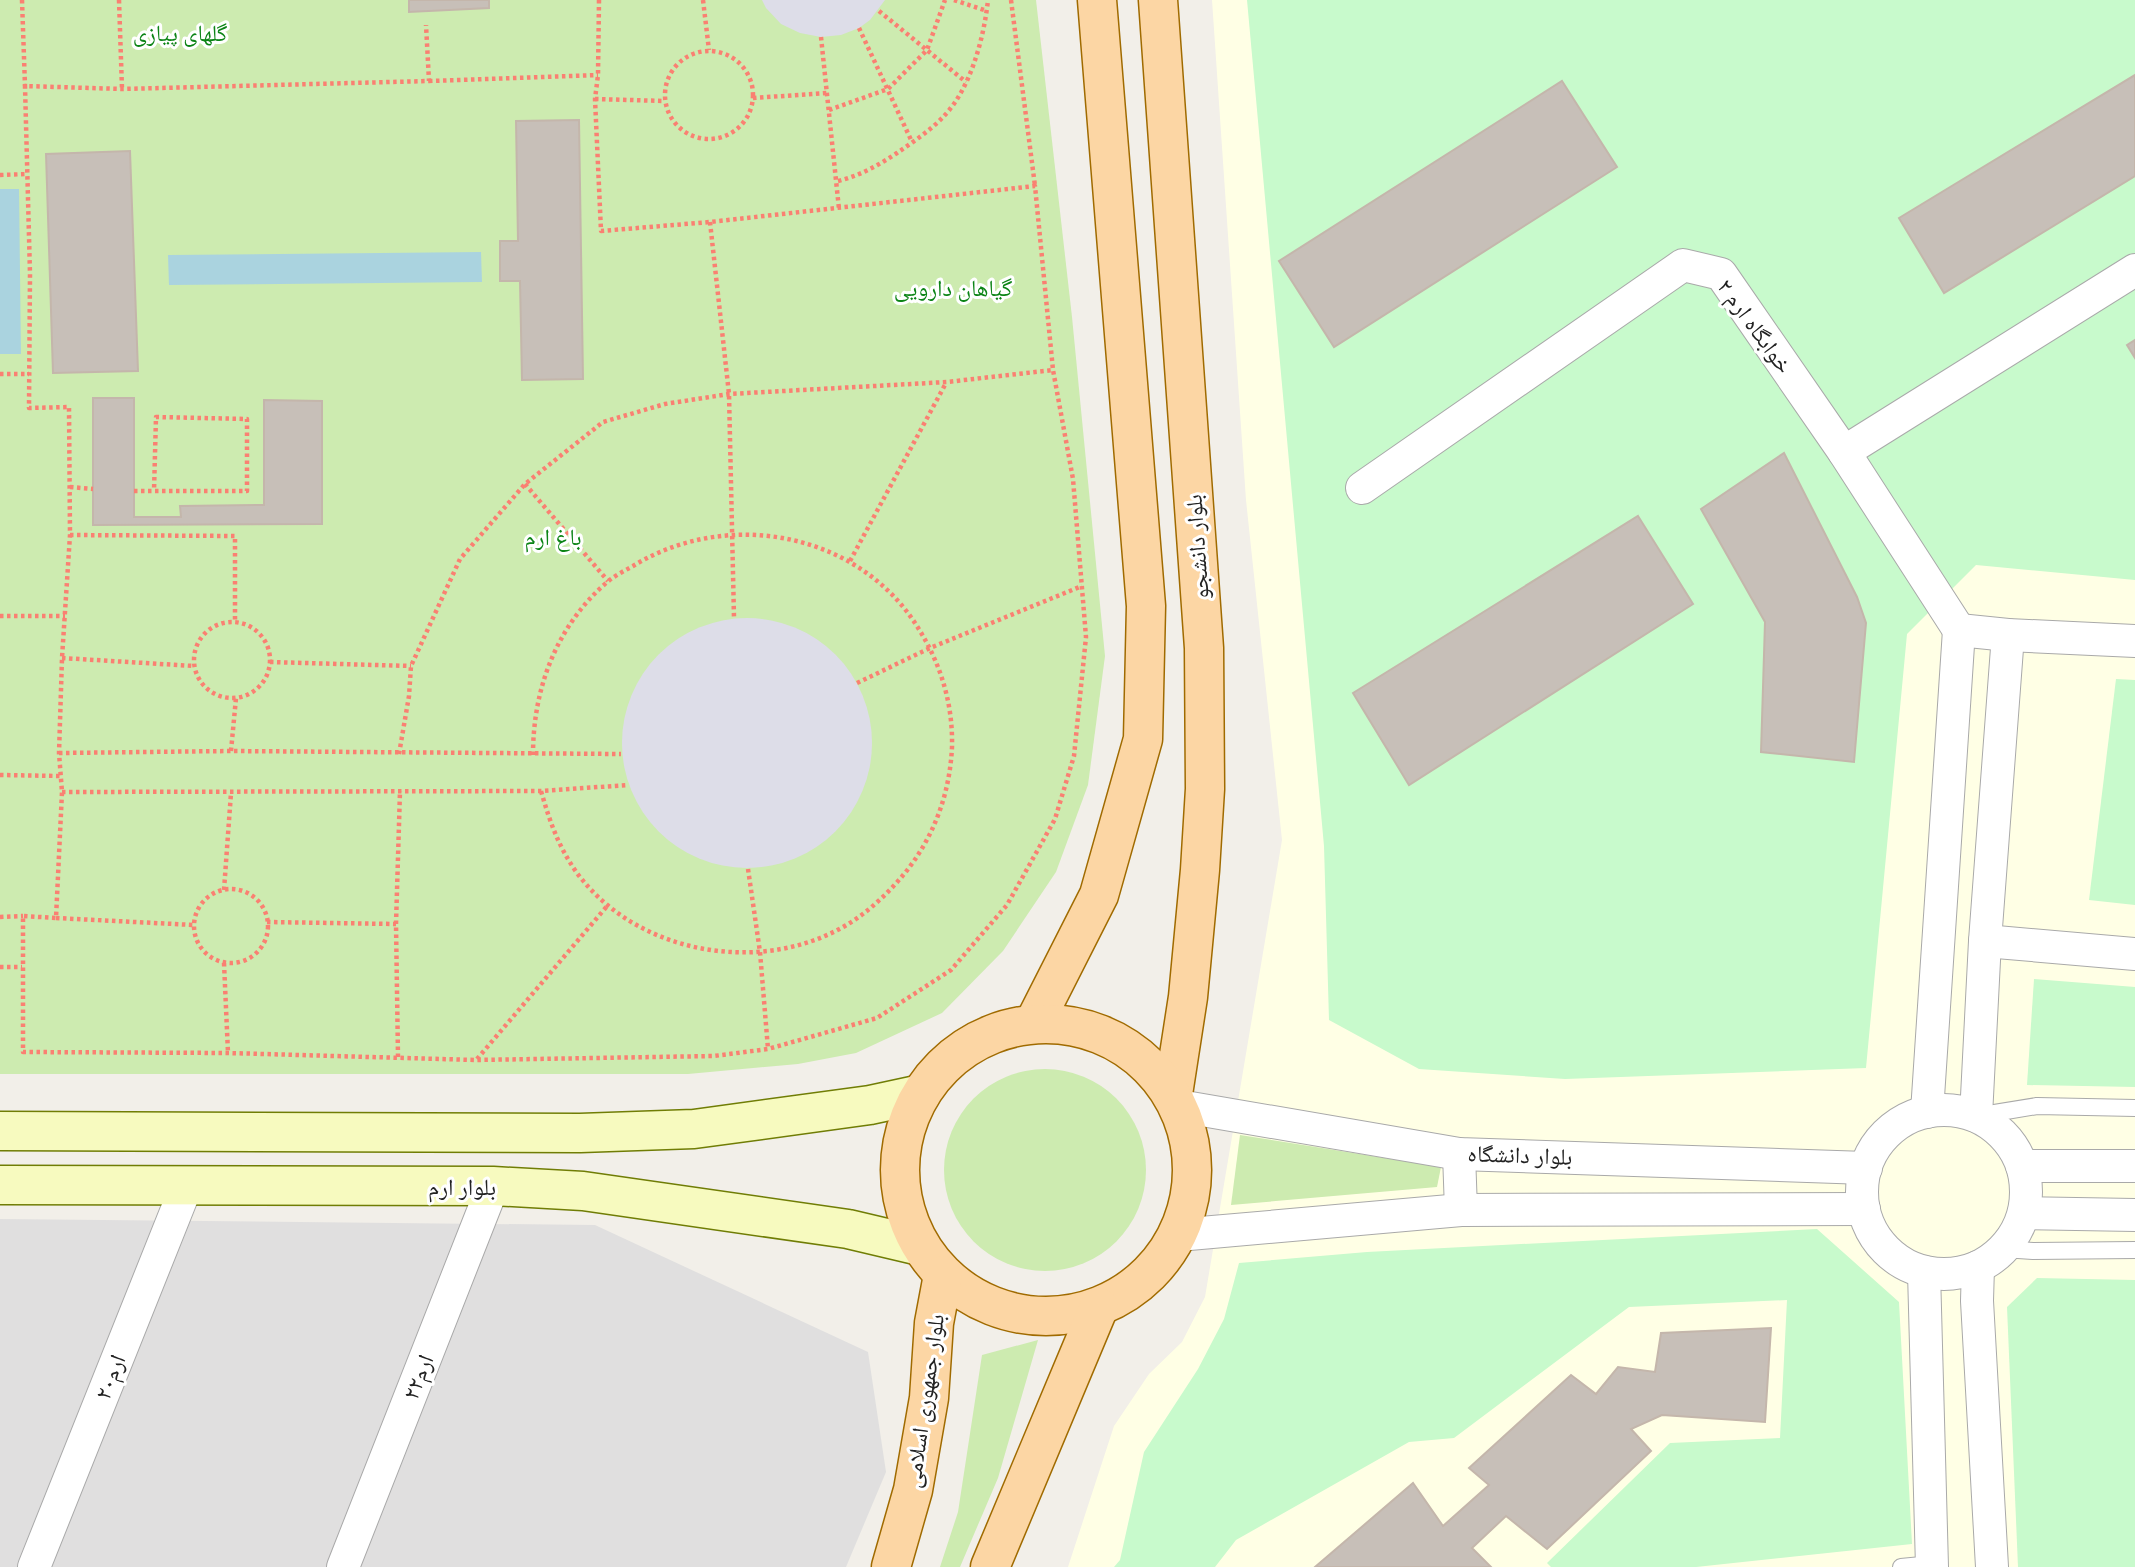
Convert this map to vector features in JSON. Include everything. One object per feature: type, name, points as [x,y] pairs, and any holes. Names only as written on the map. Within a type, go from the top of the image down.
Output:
[{"type":"main road","points":[[1034,1023],[1099,895],[1143,739],[1146,606],[1097,0]]},
{"type":"main road","name":"بلوار دانشجو","points":[[1158,0],[1204,661],[1205,789],[1200,870],[1176,1100]]},
{"type":"main road","points":[[1034,1023],[1075,1026],[1114,1039],[1147,1062],[1176,1100],[1189,1137],[1193,1171],[1189,1203],[1178,1235],[1158,1265],[1131,1289],[1099,1307],[1058,1316],[1016,1314],[977,1300],[932,1261],[905,1209],[899,1170],[905,1130],[921,1094],[950,1059],[989,1035],[1034,1023]]},
{"type":"main road","points":[[0,1131],[580,1133],[681,1130],[870,1105],[921,1094]]},
{"type":"main road","name":"بلوار ارم","points":[[0,1185],[493,1186],[596,1193],[848,1229],[932,1261]]},
{"type":"main road","name":"بلوار جمهوری اسلامی","points":[[891,1567],[913,1490],[927,1411],[934,1323],[932,1261]]},
{"type":"main road","points":[[990,1567],[1099,1307]]},
{"type":"street","name":"خوابگاه ارم ۲","points":[[1362,488],[1683,265],[1721,274],[1844,452],[1959,630]]},
{"type":"street","points":[[1844,452],[2135,270]]},
{"type":"street","points":[[1927,1112],[1959,630],[2135,641]]},
{"type":"street","points":[[1976,1116],[1985,941],[2008,635]]},
{"type":"street","points":[[1985,941],[2135,954]]},
{"type":"street","name":"بلوار دانشگاه","points":[[1176,1100],[1459,1154],[1866,1168]]},
{"type":"street","points":[[1927,1112],[1961,1112],[1976,1116],[1996,1128],[2012,1145],[2022,1166],[2027,1197],[2024,1213],[2014,1236],[1991,1258],[1952,1274],[1924,1272],[1903,1264],[1885,1250],[1871,1231],[1864,1209],[1862,1188],[1866,1168],[1875,1148],[1889,1132],[1907,1119],[1927,1112]]},
{"type":"street","points":[[1459,1154],[1461,1210]]},
{"type":"street","points":[[2022,1166],[2135,1166]]},
{"type":"street","name":"ارم۲۲","points":[[343,1567],[493,1186]]},
{"type":"street","name":"ارم۲۰","points":[[34,1567],[186,1187]]},
{"type":"street","points":[[1178,1235],[1461,1210],[1864,1209]]},
{"type":"street","points":[[2024,1213],[2135,1215]]},
{"type":"street","points":[[1991,1258],[1977,1301],[1992,1567]]},
{"type":"street","points":[[1924,1272],[1932,1565]]},
{"type":"lane","points":[[1976,1116],[2037,1106],[2135,1108]]},
{"type":"lane","points":[[1991,1258],[2033,1251],[2135,1250]]},
{"type":"lane","points":[[1901,1567],[1932,1565]]},
{"type":"path","points":[[22,0],[28,174],[29,408],[69,407],[71,535],[62,658],[59,753],[62,792],[56,918]]},
{"type":"path","points":[[119,0],[122,89]]},
{"type":"path","points":[[598,0],[598,75],[595,99],[601,231],[839,209],[1035,186]]},
{"type":"path","points":[[703,0],[709,50]]},
{"type":"path","points":[[829,110],[888,89],[927,50],[945,0]]},
{"type":"path","points":[[954,0],[987,11]]},
{"type":"path","points":[[838,181],[851,178],[884,161],[945,115],[966,82],[984,33],[988,0]]},
{"type":"path","points":[[23,916],[23,1052],[228,1053],[476,1059],[714,1056],[768,1049],[877,1018],[951,970],[1007,905],[1055,819],[1074,756],[1086,637],[1073,479],[1053,370],[1035,186],[1011,0]]},
{"type":"path","points":[[879,10],[966,82]]},
{"type":"path","points":[[426,25],[429,81]]},
{"type":"path","points":[[859,28],[912,142]]},
{"type":"path","points":[[821,37],[839,209]]},
{"type":"path","points":[[709,50],[733,57],[744,66],[751,79],[753,99],[752,108],[744,122],[732,133],[716,139],[700,139],[685,133],[673,122],[664,101],[668,76],[677,64],[690,54],[709,50]]},
{"type":"path","points":[[25,86],[122,89],[598,75]]},
{"type":"path","points":[[753,99],[828,93]]},
{"type":"path","points":[[595,99],[664,101]]},
{"type":"path","points":[[0,175],[28,174]]},
{"type":"path","points":[[710,222],[729,394],[734,618]]},
{"type":"path","points":[[399,754],[411,666],[460,559],[525,484],[603,422],[665,404],[729,394],[947,382],[1053,370]]},
{"type":"path","points":[[0,374],[29,374]]},
{"type":"path","points":[[850,562],[947,382]]},
{"type":"path","points":[[134,491],[154,491],[247,491],[247,419],[156,417],[154,491]]},
{"type":"path","points":[[525,484],[608,581]]},
{"type":"path","points":[[70,487],[93,489]]},
{"type":"path","points":[[533,755],[538,695],[566,630],[589,601],[608,581],[650,555],[690,540],[731,533],[763,534],[822,548],[875,579],[897,599],[915,622],[930,648],[945,686],[952,726],[951,767],[942,807],[926,845],[902,878],[873,907],[838,929],[800,945],[760,952],[727,953],[685,945],[635,923],[608,905],[578,875],[555,839],[541,791]]},
{"type":"path","points":[[71,535],[235,536],[235,622]]},
{"type":"path","points":[[858,683],[930,648],[1082,586]]},
{"type":"path","points":[[0,616],[65,616]]},
{"type":"path","points":[[225,621],[235,622],[251,626],[261,635],[268,648],[270,662],[267,675],[259,686],[236,698],[224,697],[204,686],[194,666],[194,653],[204,633],[225,621]]},
{"type":"path","points":[[62,658],[194,666]]},
{"type":"path","points":[[270,662],[411,666]]},
{"type":"path","points":[[231,751],[236,698]]},
{"type":"path","points":[[59,753],[231,751],[621,754]]},
{"type":"path","points":[[0,775],[60,776]]},
{"type":"path","points":[[62,792],[541,791],[628,785]]},
{"type":"path","points":[[398,1057],[396,924],[400,791]]},
{"type":"path","points":[[223,890],[231,793]]},
{"type":"path","points":[[748,869],[760,952],[768,1049]]},
{"type":"path","points":[[223,890],[236,890],[258,901],[267,922],[263,945],[256,954],[246,960],[224,963],[213,959],[197,943],[194,925],[198,910],[204,901],[223,890]]},
{"type":"path","points":[[476,1059],[608,905]]},
{"type":"path","points":[[0,917],[194,925]]},
{"type":"path","points":[[267,922],[396,924]]},
{"type":"path","points":[[224,963],[228,1053]]},
{"type":"path","points":[[0,968],[22,967]]},
{"type":"shaded area","points":[[762,0],[885,0],[870,20],[859,28],[841,35],[821,37],[800,33],[781,24]]},
{"type":"shaded area","points":[[1212,0],[2135,0],[2135,1567],[1068,1567],[1114,1426],[1149,1374],[1182,1342],[1205,1297],[1282,840],[1246,500]]},
{"type":"shaded area","points":[[747,618],[783,624],[806,633],[826,646],[844,664],[862,695],[872,743],[866,779],[857,802],[844,822],[826,840],[795,858],[747,868],[711,862],[688,853],[668,840],[650,822],[632,791],[622,743],[628,707],[637,684],[650,664],[668,646],[699,628]]},
{"type":"shaded area","points":[[0,1219],[595,1225],[868,1352],[886,1472],[846,1567],[0,1567]]},
{"type":"green space","name":"باغ ارم","points":[[0,0],[1036,0],[1072,317],[1105,656],[1088,785],[1056,872],[1003,951],[942,1013],[856,1053],[798,1064],[688,1074],[0,1074]]},
{"type":"green space","points":[[1247,0],[2135,0],[2135,340],[2127,345],[2135,358],[2135,580],[1976,565],[1907,634],[1866,1068],[1565,1079],[1419,1069],[1329,1020],[1324,846]]},
{"type":"green space","points":[[2116,679],[2135,680],[2135,905],[2089,900]]},
{"type":"green space","points":[[2034,979],[2135,987],[2135,1087],[2027,1085]]},
{"type":"green space","points":[[1045,1069],[1065,1071],[1083,1077],[1101,1086],[1116,1099],[1129,1114],[1138,1132],[1144,1150],[1144,1190],[1138,1208],[1129,1226],[1116,1241],[1101,1254],[1083,1263],[1065,1269],[1045,1271],[1025,1269],[1007,1263],[989,1254],[974,1241],[961,1226],[952,1208],[946,1190],[944,1170],[946,1150],[952,1132],[961,1114],[974,1099],[989,1086],[1007,1077],[1025,1071]]},
{"type":"green space","points":[[1240,1135],[1441,1167],[1437,1187],[1231,1205]]},
{"type":"green space","points":[[1817,1229],[1899,1302],[1912,1544],[1696,1567],[1551,1567],[1547,1563],[1670,1443],[1780,1438],[1787,1300],[1629,1307],[1454,1438],[1409,1442],[1236,1540],[1215,1567],[1114,1567],[1120,1560],[1144,1452],[1198,1369],[1224,1319],[1239,1263],[1367,1252]]},
{"type":"green space","points":[[2037,1278],[2135,1280],[2135,1567],[2018,1567],[2007,1307]]},
{"type":"green space","points":[[1038,1340],[998,1478],[960,1567],[940,1567],[958,1512],[982,1355]]},
{"type":"water","points":[[0,189],[19,189],[21,354],[0,354]]},
{"type":"water","points":[[481,252],[482,282],[169,285],[168,255]]},
{"type":"building","points":[[409,0],[489,0],[489,8],[409,12]]},
{"type":"building","points":[[2135,75],[2135,176],[1944,293],[1899,218]]},
{"type":"building","points":[[1562,81],[1617,167],[1334,347],[1279,261]]},
{"type":"building","points":[[579,120],[583,379],[522,380],[520,281],[500,281],[500,241],[518,241],[516,121]]},
{"type":"building","points":[[130,151],[138,371],[53,373],[46,154]]},
{"type":"building","points":[[2135,340],[2135,358],[2127,345]]},
{"type":"building","points":[[93,398],[134,398],[134,517],[181,517],[180,506],[264,505],[264,400],[322,401],[322,524],[93,525]]},
{"type":"building","points":[[1784,453],[1857,597],[1866,623],[1854,762],[1761,752],[1765,622],[1701,509]]},
{"type":"building","points":[[1638,516],[1693,604],[1409,785],[1353,693]]},
{"type":"building","points":[[1771,1328],[1765,1422],[1662,1415],[1631,1429],[1651,1451],[1547,1549],[1506,1516],[1472,1548],[1491,1567],[1315,1567],[1413,1483],[1443,1526],[1489,1485],[1469,1468],[1571,1375],[1596,1394],[1618,1367],[1655,1372],[1661,1333]]},
{"type":"park label","name":"گلهای پیازی","points":[[180,33]]},
{"type":"park label","name":"گیاهان دارویی","points":[[953,288]]}]
